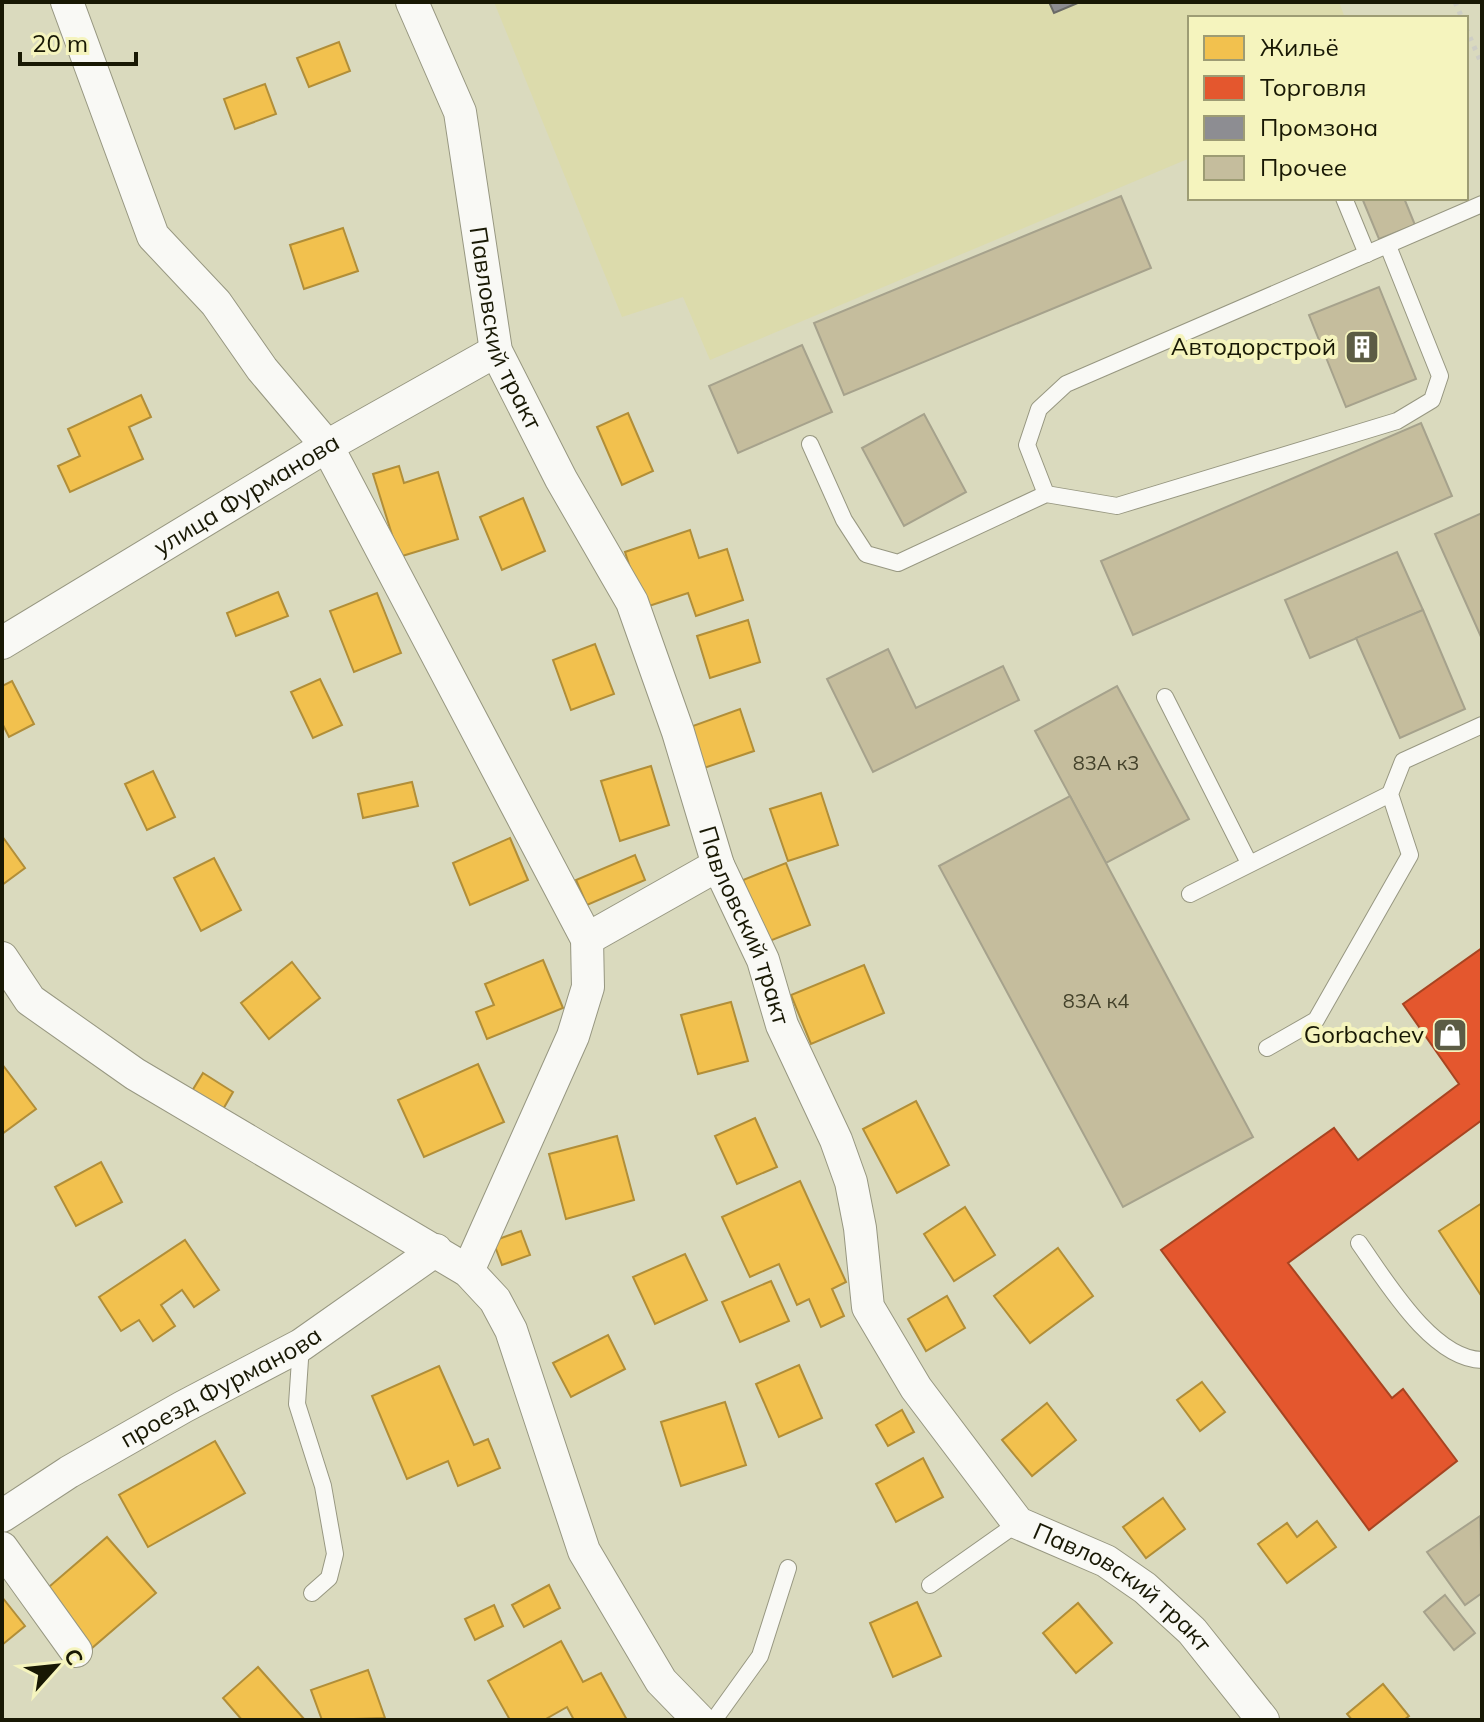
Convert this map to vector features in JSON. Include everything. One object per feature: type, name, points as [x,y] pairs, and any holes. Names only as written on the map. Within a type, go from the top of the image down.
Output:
[{"type":"street","points":[[67,2],[153,236],[216,303],[262,369],[327,446],[587,939],[588,987],[573,1036],[468,1271]]},
{"type":"street","name":"Павловский тракт","points":[[412,2],[460,112],[496,351],[561,479],[632,602],[678,732],[718,865],[763,960],[782,1025],[836,1140],[851,1182],[860,1228],[868,1307],[916,1388],[1018,1523],[1106,1561],[1145,1588],[1192,1631],[1263,1720]]},
{"type":"street","name":"улица Фурманова","points":[[2,643],[327,446],[496,351]]},
{"type":"street","points":[[587,939],[718,865]]},
{"type":"street","points":[[2,958],[30,1000],[123,1067],[436,1250],[468,1271],[495,1300],[511,1330],[584,1551],[661,1681],[699,1720]]},
{"type":"street","name":"проезд Фурманова","points":[[2,1516],[82,1465],[183,1407],[301,1345],[436,1250]]},
{"type":"street","points":[[2,1548],[76,1651]]},
{"type":"lane","points":[[1345,200],[1367,254]]},
{"type":"lane","points":[[1046,494],[1027,445],[1039,409],[1066,384],[1482,204]]},
{"type":"lane","points":[[810,444],[844,520],[866,554],[898,563],[1046,494],[1117,506],[1397,421],[1432,400],[1440,376],[1388,246]]},
{"type":"lane","points":[[1165,697],[1249,863]]},
{"type":"lane","points":[[1267,1048],[1316,1020],[1410,855],[1390,794],[1403,761],[1482,725]]},
{"type":"lane","points":[[1190,894],[1390,794]]},
{"type":"lane","points":[[1359,1243],[1411,1314],[1440,1342],[1466,1360],[1482,1360]]},
{"type":"lane","points":[[301,1345],[297,1404],[323,1486],[335,1554],[329,1578],[312,1593]]},
{"type":"lane","points":[[930,1585],[1018,1523]]},
{"type":"lane","points":[[714,1720],[760,1656],[788,1568]]},
{"type":"path","points":[[1468,33],[1482,65]]},
{"type":"shaded area","points":[[494,2],[1339,2],[1344,16],[1188,16],[1188,159],[710,360],[683,297],[622,317]]},
{"type":"building: Жильё","points":[[339,42],[350,71],[309,87],[297,58]]},
{"type":"building: Жильё","points":[[265,84],[276,114],[235,129],[224,99]]},
{"type":"building: Жильё","points":[[343,228],[358,271],[304,289],[290,245]]},
{"type":"building: Жильё","points":[[141,395],[151,417],[129,427],[143,459],[70,492],[58,466],[80,456],[68,429]]},
{"type":"building: Жильё","points":[[628,413],[653,471],[622,485],[597,427]]},
{"type":"building: Жильё","points":[[399,466],[404,483],[438,472],[458,539],[399,557],[373,474]]},
{"type":"building: Жильё","points":[[523,498],[545,551],[502,570],[480,517]]},
{"type":"building: Жильё","points":[[690,530],[699,558],[727,549],[743,600],[696,616],[688,593],[643,608],[625,552]]},
{"type":"building: Жильё","points":[[278,592],[288,616],[236,636],[227,613]]},
{"type":"building: Жильё","points":[[377,593],[401,653],[354,672],[330,611]]},
{"type":"building: Жильё","points":[[748,620],[760,662],[710,678],[697,636]]},
{"type":"building: Жильё","points":[[595,644],[614,694],[571,710],[553,660]]},
{"type":"building: Жильё","points":[[320,679],[342,725],[313,738],[291,692]]},
{"type":"building: Жильё","points":[[12,681],[34,724],[9,737],[2,723],[2,686]]},
{"type":"building: Жильё","points":[[740,709],[754,751],[704,768],[690,727]]},
{"type":"building: Жильё","points":[[651,766],[669,825],[620,841],[601,781]]},
{"type":"building: Жильё","points":[[153,771],[175,817],[147,830],[125,784]]},
{"type":"building: Жильё","points":[[412,782],[418,806],[363,818],[358,794]]},
{"type":"building: Жильё","points":[[821,793],[838,845],[788,861],[770,809]]},
{"type":"building: Жильё","points":[[2,836],[25,868],[2,885]]},
{"type":"building: Жильё","points":[[510,838],[528,880],[470,905],[453,863]]},
{"type":"building: Жильё","points":[[635,855],[645,880],[587,905],[576,880]]},
{"type":"building: Жильё","points":[[214,858],[241,910],[201,931],[174,878]]},
{"type":"building: Жильё","points":[[786,863],[810,925],[767,942],[743,880]]},
{"type":"building: Жильё","points":[[543,960],[563,1008],[487,1039],[476,1012],[494,1005],[485,984]]},
{"type":"building: Жильё","points":[[292,962],[320,998],[269,1039],[241,1003]]},
{"type":"building: Жильё","points":[[864,965],[884,1013],[811,1044],[791,995]]},
{"type":"building: Жильё","points":[[731,1002],[748,1061],[698,1074],[681,1015]]},
{"type":"building: Жильё","points":[[2,1064],[36,1109],[2,1134]]},
{"type":"building: Жильё","points":[[478,1064],[504,1122],[424,1157],[398,1100]]},
{"type":"building: Жильё","points":[[203,1073],[233,1092],[222,1111],[192,1091]]},
{"type":"building: Жильё","points":[[916,1101],[949,1165],[897,1193],[863,1129]]},
{"type":"building: Жильё","points":[[755,1118],[777,1167],[737,1184],[715,1136]]},
{"type":"building: Жильё","points":[[617,1136],[634,1200],[566,1219],[549,1154]]},
{"type":"building: Жильё","points":[[101,1162],[122,1202],[76,1226],[55,1187]]},
{"type":"building: Жильё","points":[[800,1181],[846,1282],[832,1289],[844,1316],[821,1327],[809,1299],[797,1305],[779,1264],[750,1277],[722,1217]]},
{"type":"building: Жильё","points":[[1482,1203],[1482,1297],[1439,1231]]},
{"type":"building: Жильё","points":[[965,1207],[995,1255],[954,1281],[924,1234]]},
{"type":"building: Жильё","points":[[521,1231],[530,1255],[502,1265],[493,1241]]},
{"type":"building: Жильё","points":[[185,1240],[219,1290],[194,1307],[182,1290],[161,1305],[175,1326],[153,1341],[139,1320],[121,1331],[99,1297]]},
{"type":"building: Жильё","points":[[1058,1248],[1093,1296],[1030,1343],[994,1296]]},
{"type":"building: Жильё","points":[[685,1254],[707,1300],[655,1324],[633,1277]]},
{"type":"building: Жильё","points":[[771,1281],[789,1321],[740,1342],[722,1302]]},
{"type":"building: Жильё","points":[[947,1296],[965,1328],[926,1351],[908,1319]]},
{"type":"building: Жильё","points":[[608,1335],[625,1369],[571,1397],[553,1363]]},
{"type":"building: Жильё","points":[[799,1365],[822,1418],[779,1437],[756,1384]]},
{"type":"building: Жильё","points":[[439,1366],[474,1445],[488,1439],[500,1468],[458,1486],[448,1461],[407,1479],[372,1396]]},
{"type":"building: Жильё","points":[[1202,1382],[1225,1412],[1200,1431],[1177,1400]]},
{"type":"building: Жильё","points":[[725,1402],[746,1465],[681,1486],[661,1422]]},
{"type":"building: Жильё","points":[[1047,1403],[1076,1440],[1032,1476],[1002,1440]]},
{"type":"building: Жильё","points":[[902,1410],[914,1432],[888,1446],[876,1425]]},
{"type":"building: Жильё","points":[[215,1441],[245,1493],[148,1547],[119,1495]]},
{"type":"building: Жильё","points":[[923,1458],[943,1497],[896,1522],[876,1484]]},
{"type":"building: Жильё","points":[[1163,1498],[1185,1529],[1146,1558],[1123,1527]]},
{"type":"building: Жильё","points":[[1317,1521],[1336,1547],[1287,1583],[1258,1544],[1287,1523],[1297,1537]]},
{"type":"building: Жильё","points":[[107,1537],[156,1593],[92,1648],[43,1592]]},
{"type":"building: Жильё","points":[[549,1585],[560,1608],[524,1627],[512,1605]]},
{"type":"building: Жильё","points":[[2,1597],[25,1626],[2,1645]]},
{"type":"building: Жильё","points":[[917,1602],[941,1656],[893,1677],[870,1623]]},
{"type":"building: Жильё","points":[[1078,1603],[1112,1643],[1076,1673],[1043,1633]]},
{"type":"building: Жильё","points":[[494,1605],[503,1626],[475,1640],[465,1619]]},
{"type":"building: Жильё","points":[[561,1641],[583,1682],[601,1673],[627,1720],[574,1720],[567,1707],[544,1720],[510,1720],[488,1681]]},
{"type":"building: Жильё","points":[[258,1667],[305,1720],[242,1720],[223,1698]]},
{"type":"building: Жильё","points":[[368,1670],[385,1718],[322,1720],[311,1690]]},
{"type":"building: Жильё","points":[[1383,1684],[1409,1716],[1404,1720],[1352,1720],[1347,1714]]},
{"type":"building: Торговля","points":[[1482,948],[1482,1120],[1288,1263],[1392,1398],[1403,1389],[1457,1461],[1369,1530],[1161,1250],[1334,1128],[1358,1160],[1459,1084],[1403,1004]]},
{"type":"building: Промзона","points":[[1049,2],[1080,2],[1054,13]]},
{"type":"building: Прочее","points":[[1121,196],[1151,268],[844,395],[814,323]]},
{"type":"building: Прочее","points":[[1363,200],[1405,200],[1415,225],[1379,239]]},
{"type":"building: Прочее","name":"Автодорстрой","points":[[1379,287],[1416,379],[1346,407],[1309,315]]},
{"type":"building: Прочее","points":[[802,345],[832,412],[738,453],[709,386]]},
{"type":"building: Прочее","points":[[924,414],[966,492],[904,526],[862,448]]},
{"type":"building: Прочее","points":[[1421,423],[1452,496],[1133,635],[1101,561]]},
{"type":"building: Прочее","points":[[1482,513],[1482,639],[1435,534]]},
{"type":"building: Прочее","points":[[1397,552],[1423,610],[1310,658],[1285,600]]},
{"type":"building: Прочее","points":[[1423,610],[1465,709],[1400,738],[1356,638]]},
{"type":"building: Прочее","points":[[888,649],[916,708],[1003,666],[1019,700],[873,772],[827,679]]},
{"type":"building: Прочее","points":[[1117,686],[1189,819],[1106,863],[1035,731]]},
{"type":"building: Прочее","points":[[1070,796],[1253,1137],[1123,1207],[939,866]]},
{"type":"building: Прочее","points":[[1480,1516],[1482,1593],[1465,1605],[1427,1552]]},
{"type":"building: Прочее","points":[[1445,1595],[1475,1633],[1454,1650],[1424,1612]]},
{"type":"place","name":"Автодорстрой","points":[[1362,347]]},
{"type":"place","name":"Gorbachev","points":[[1450,1035]]}]
